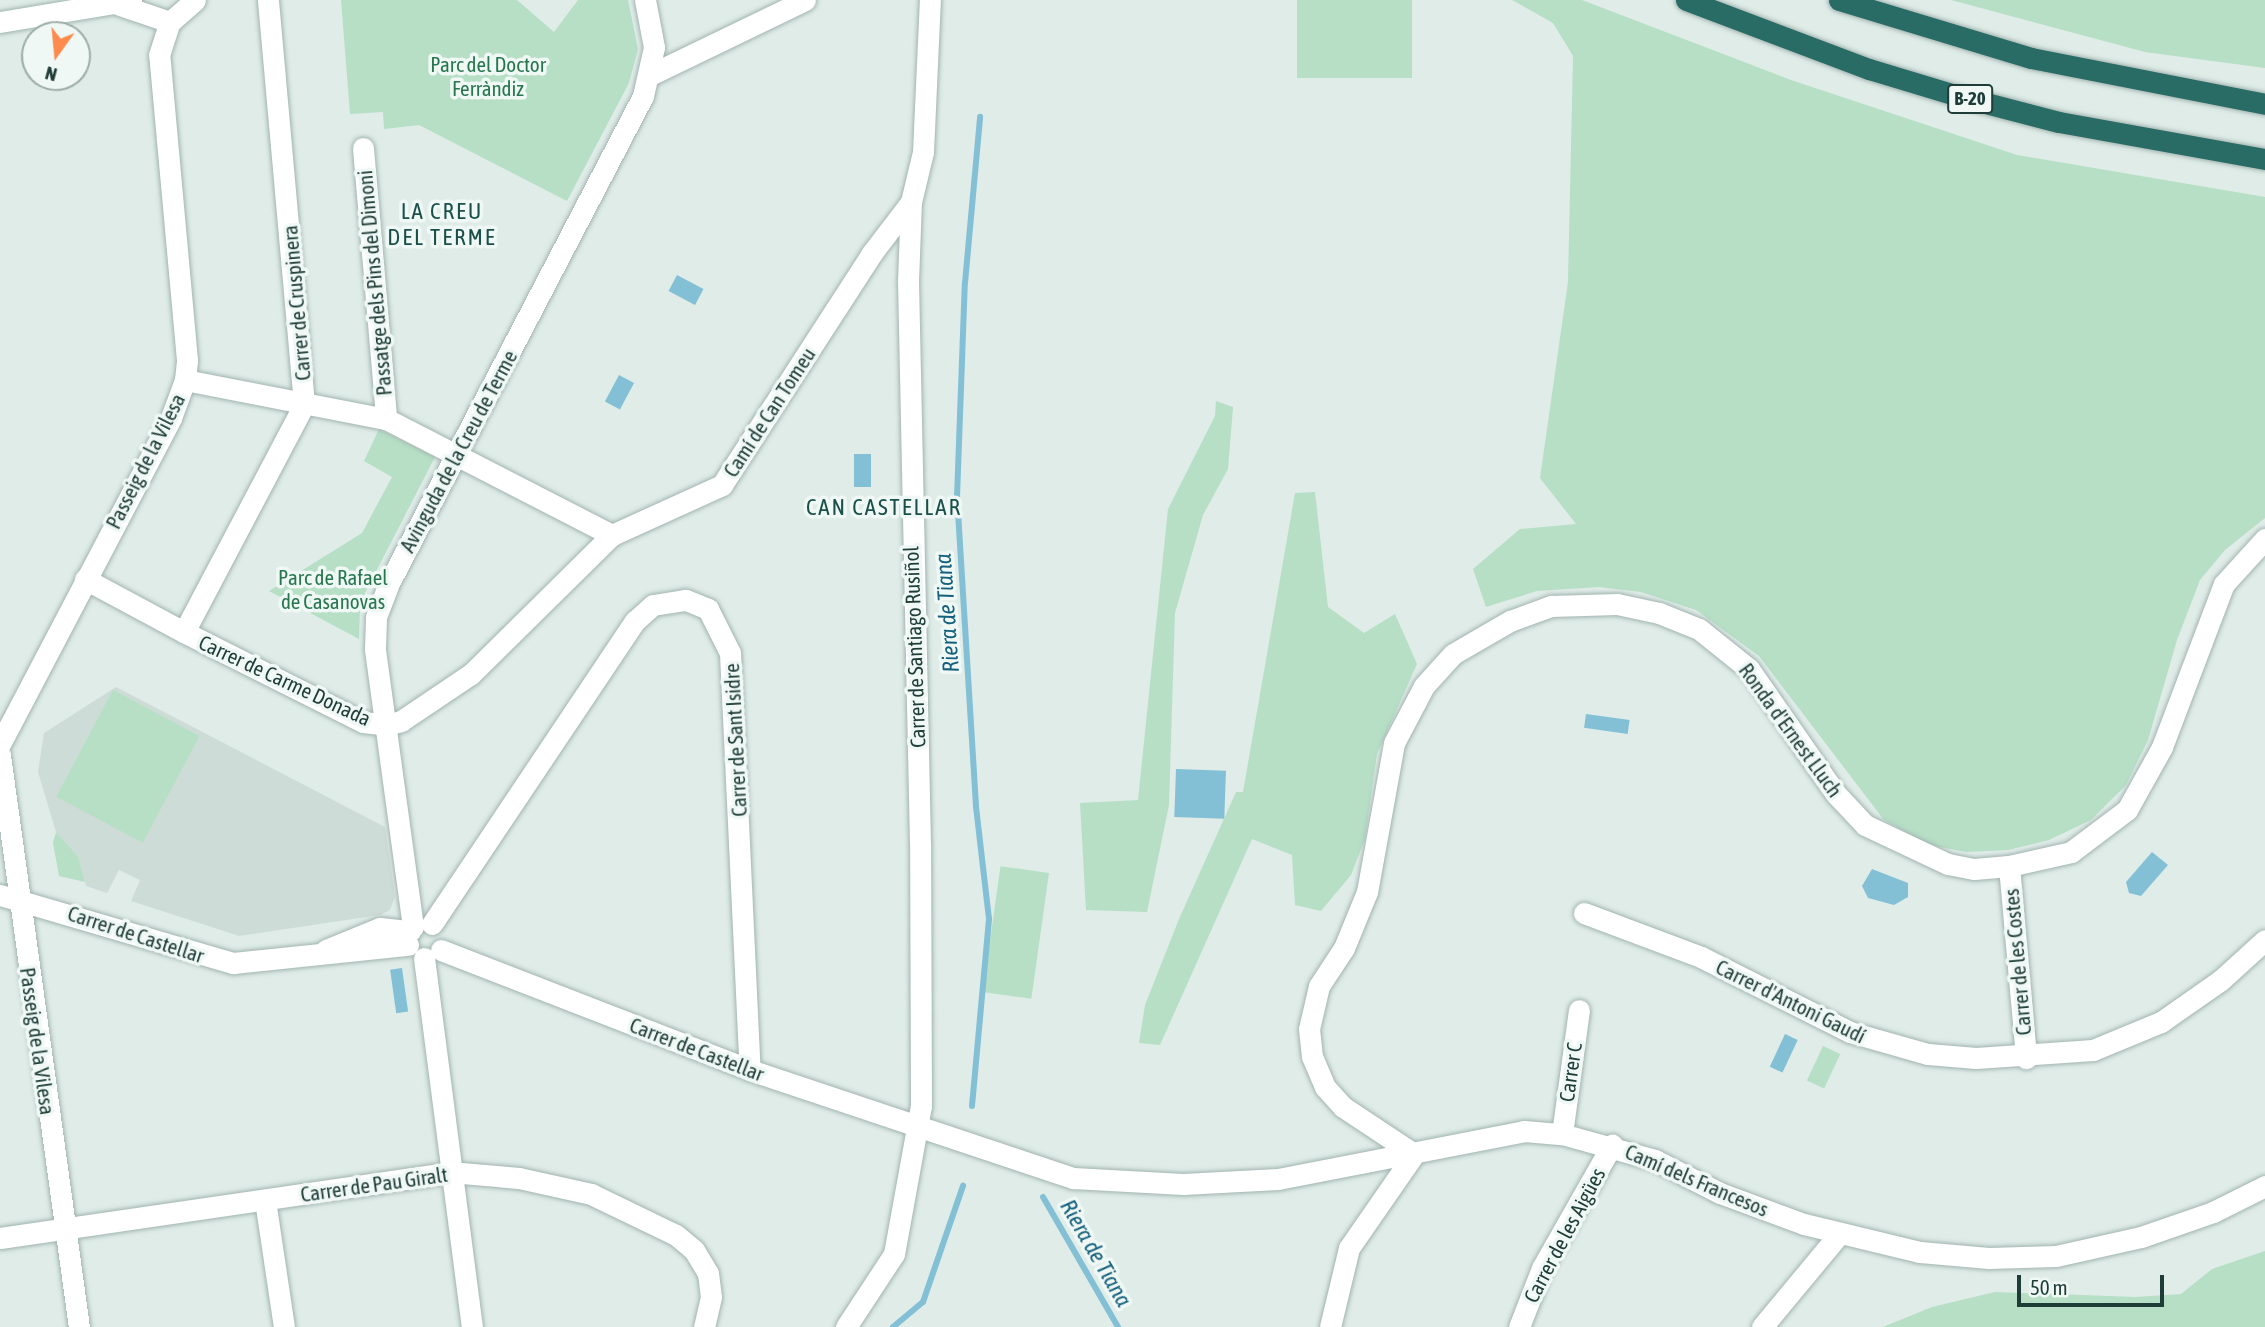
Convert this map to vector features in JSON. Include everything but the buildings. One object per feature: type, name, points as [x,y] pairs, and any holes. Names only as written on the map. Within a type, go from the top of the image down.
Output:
[{"type":"highway","name":"B-20","points":[[1686,0],[1869,69],[1955,95],[2073,125],[2265,159]]},
{"type":"highway","points":[[1839,0],[2031,58],[2265,104]]},
{"type":"street","name":"Carrer de Cruspinera","points":[[184,632],[304,404],[268,0]]},
{"type":"street","name":"Avinguda de la Creu de Terme","points":[[472,1327],[421,939],[387,725],[376,617],[456,453],[630,121],[650,75],[653,32],[645,0]]},
{"type":"street","points":[[650,75],[806,0]]},
{"type":"street","name":"Carrer de Santiago Rusiñol","points":[[846,1327],[894,1254],[921,1106],[920,872],[912,582],[908,282],[911,202],[923,152],[930,0]]},
{"type":"street","points":[[0,22],[131,4],[166,31],[192,1]]},
{"type":"street","name":"Passeig de la Vilesa","points":[[0,744],[171,418],[185,380],[186,347],[159,55],[166,31]]},
{"type":"street","name":"Passatge dels Pins del Dimoni","points":[[363,148],[386,419]]},
{"type":"street","name":"Camí de Can Tomeu","points":[[387,725],[412,714],[471,674],[612,535],[722,485],[872,253],[911,202]]},
{"type":"street","points":[[185,380],[386,419],[612,535]]},
{"type":"street","name":"Ronda d'Ernest Lluch","points":[[1414,1154],[1367,1123],[1325,1087],[1312,1056],[1312,1006],[1367,892],[1380,837],[1387,766],[1402,722],[1424,686],[1454,654],[1510,621],[1551,607],[1617,604],[1660,613],[1699,629],[1749,669],[1836,794],[1865,825],[1948,864],[1974,869],[2009,866],[2071,852],[2127,810],[2162,747],[2224,584],[2265,539]]},
{"type":"street","points":[[85,579],[184,632]]},
{"type":"street","name":"Carrer de Sant Isidre","points":[[421,939],[635,621],[653,605],[686,600],[708,609],[730,653],[750,1070]]},
{"type":"street","name":"Carrer de Carme Donada","points":[[184,632],[363,722],[387,725]]},
{"type":"street","name":"Passeig de la Vilesa","points":[[0,755],[10,896],[66,1229],[79,1327]]},
{"type":"street","name":"Carrer de les Costes","points":[[2009,866],[2026,1058]]},
{"type":"street","name":"Carrer de Castellar","points":[[10,896],[220,961],[244,964],[421,939],[750,1070],[956,1140]]},
{"type":"street","name":"Carrer d'Antoni Gaudí","points":[[1584,913],[1701,957],[1813,1015],[1887,1046],[1928,1054],[2026,1058],[2093,1050],[2161,1021],[2221,980],[2265,940]]},
{"type":"street","name":"Carrer C","points":[[1562,1135],[1579,1010]]},
{"type":"street","name":"Ronda d'Ernest Lluch","points":[[1367,1123],[1450,1144]]},
{"type":"street","name":"Camí dels Francesos","points":[[956,1140],[1073,1178],[1183,1184],[1278,1179],[1524,1131],[1562,1135],[1612,1145],[1770,1212],[1840,1233],[1920,1252],[1990,1258],[2056,1256],[2141,1237],[2213,1212],[2265,1186]]},
{"type":"street","name":"Carrer de les Aigües","points":[[1519,1327],[1542,1268],[1612,1145]]},
{"type":"street","points":[[1330,1327],[1349,1248],[1414,1154]]},
{"type":"street","name":"Carrer de Pau Giralt","points":[[0,1238],[450,1172],[519,1178],[591,1194],[676,1235],[694,1250],[708,1273],[711,1297],[704,1327]]},
{"type":"street","points":[[265,1200],[284,1327]]},
{"type":"street","points":[[1762,1327],[1840,1233]]},
{"type":"shaded area","points":[[116,687],[385,827],[395,896],[390,910],[380,915],[239,936],[131,901],[140,880],[119,870],[107,893],[86,886],[78,856],[56,832],[38,772],[44,733]]},
{"type":"green space","name":"Parc del Doctor Ferràndiz","points":[[341,0],[517,0],[554,32],[578,0],[628,0],[638,49],[629,83],[567,201],[419,125],[384,129],[383,112],[350,114]]},
{"type":"green space","points":[[1297,0],[1412,0],[1412,78],[1297,78]]},
{"type":"green space","points":[[1512,0],[1582,0],[1791,80],[2017,155],[2265,197],[2265,518],[2225,550],[2200,580],[2177,640],[2148,740],[2126,785],[2091,820],[2049,840],[2008,850],[1966,852],[1929,845],[1884,820],[1759,656],[1696,610],[1641,592],[1599,587],[1537,591],[1486,607],[1473,569],[1520,529],[1576,524],[1540,478],[1568,282],[1573,56],[1553,23]]},
{"type":"green space","points":[[1951,0],[2265,0],[2265,68],[2145,52]]},
{"type":"green space","points":[[1216,401],[1233,407],[1228,469],[1203,515],[1175,613],[1169,805],[1147,912],[1086,910],[1080,803],[1138,800],[1168,509],[1215,416]]},
{"type":"green space","name":"Parc de Rafael de Casanovas","points":[[379,429],[435,457],[365,593],[360,607],[359,639],[269,591],[362,533],[392,477],[364,461]]},
{"type":"green space","points":[[1315,492],[1328,607],[1364,633],[1395,614],[1417,664],[1377,754],[1365,839],[1351,875],[1321,911],[1295,905],[1292,855],[1252,839],[1160,1045],[1139,1043],[1145,1005],[1179,919],[1236,792],[1243,792],[1295,493]]},
{"type":"green space","points":[[113,690],[200,736],[143,843],[56,797]]},
{"type":"green space","points":[[56,832],[78,856],[85,882],[59,876],[53,843]]},
{"type":"green space","points":[[1000,866],[1049,873],[1031,999],[983,992]]},
{"type":"green space","points":[[1823,1046],[1840,1054],[1824,1088],[1807,1080]]},
{"type":"green space","points":[[2265,1251],[2265,1327],[1883,1327],[1932,1307],[1995,1292],[2136,1297],[2181,1294],[2212,1269]]},
{"type":"water","points":[[677,275],[703,289],[695,305],[669,291]]},
{"type":"water","points":[[619,375],[634,383],[620,409],[605,401]]},
{"type":"water","points":[[854,454],[871,454],[871,487],[854,487]]},
{"type":"water","points":[[1586,714],[1630,720],[1628,734],[1584,728]]},
{"type":"water","points":[[1176,769],[1226,771],[1224,819],[1174,817]]},
{"type":"water","points":[[2152,852],[2168,865],[2141,896],[2129,893],[2126,882]]},
{"type":"water","points":[[1872,869],[1908,883],[1908,897],[1894,905],[1868,898],[1862,886]]},
{"type":"water","points":[[402,968],[408,1012],[396,1013],[390,970]]},
{"type":"water","points":[[1785,1034],[1798,1040],[1782,1073],[1770,1067]]},
{"type":"waterway","name":"Riera de Tiana","points":[[972,1106],[989,919],[976,806],[957,497],[965,283],[980,117]]},
{"type":"waterway","points":[[893,1327],[923,1302],[963,1186]]},
{"type":"waterway","name":"Riera de Tiana","points":[[1043,1197],[1118,1327]]},
{"type":"district","name":"LA CREU DEL TERME","points":[[442,224]]},
{"type":"district","name":"CAN CASTELLAR","points":[[884,507]]}]
